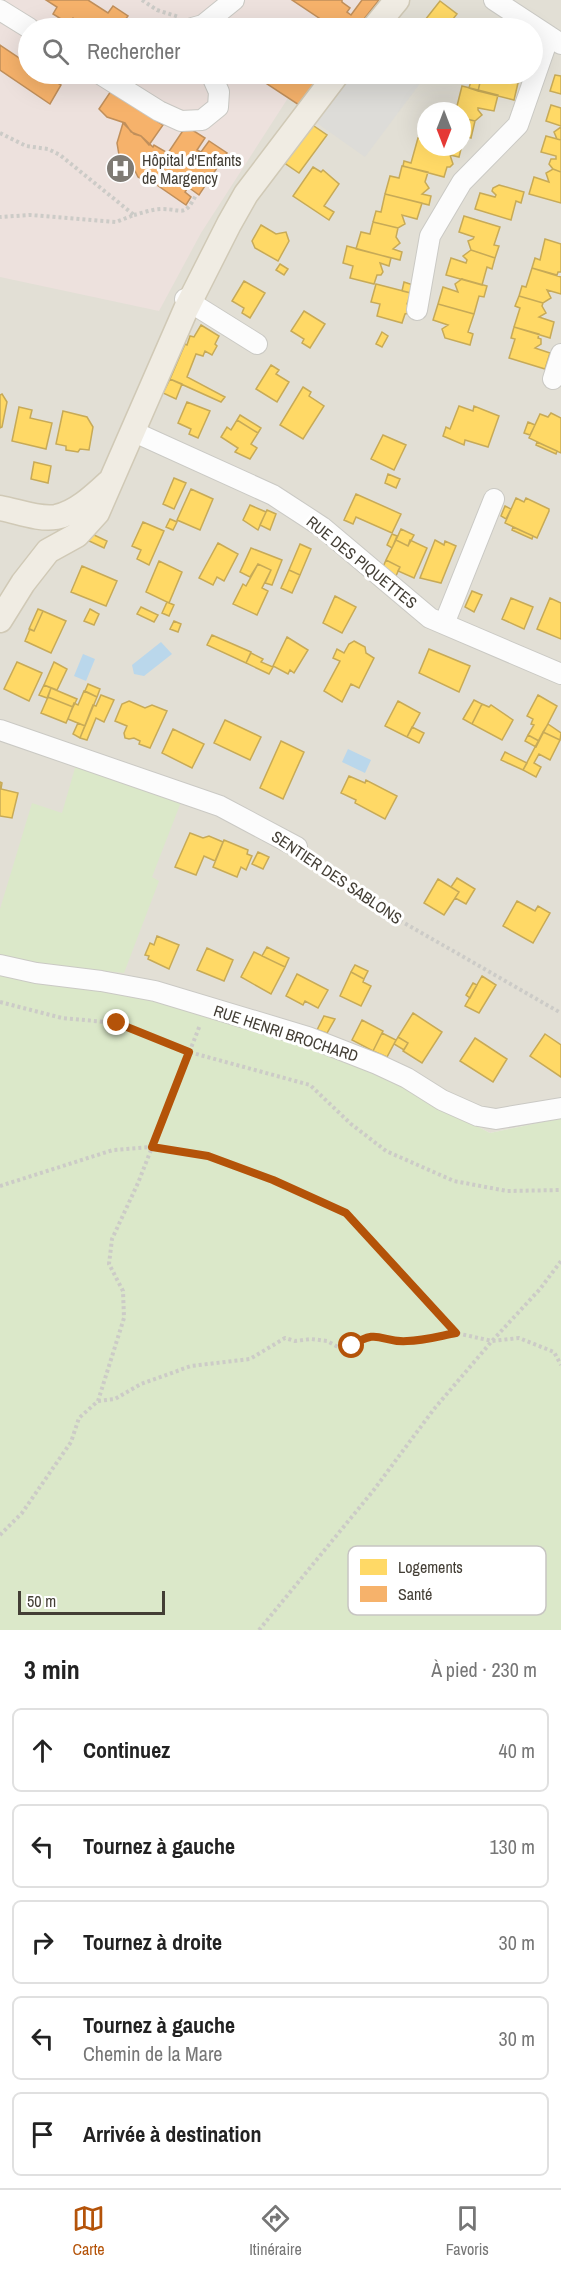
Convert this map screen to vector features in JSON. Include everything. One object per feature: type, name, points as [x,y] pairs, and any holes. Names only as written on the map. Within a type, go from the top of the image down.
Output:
[{"type":"main road","points":[[382,18],[397,0]]},
{"type":"main road","points":[[0,620],[23,583],[56,548],[82,530],[97,513],[132,431],[144,409],[187,301],[229,224],[246,194],[333,84]]},
{"type":"main road","points":[[0,508],[51,517],[87,501],[110,482]]},
{"type":"street","points":[[211,18],[234,0]]},
{"type":"street","points":[[494,0],[521,18]]},
{"type":"street","points":[[0,10],[18,21]]},
{"type":"street","points":[[543,68],[555,40]]},
{"type":"street","points":[[116,84],[159,111],[181,121],[202,120],[218,107],[219,92],[215,84]]},
{"type":"street","points":[[417,310],[430,236],[462,182],[518,125],[536,84]]},
{"type":"street","points":[[187,301],[257,344]]},
{"type":"street","points":[[553,379],[561,354]]},
{"type":"street","name":"RUE DES PIQUETTES","points":[[132,431],[273,495],[322,527],[430,618],[561,675]]},
{"type":"street","points":[[444,624],[494,499]]},
{"type":"street","points":[[51,517],[56,548]]},
{"type":"street","name":"SENTIER DES SABLONS","points":[[0,729],[220,806],[297,847]]},
{"type":"street","name":"RUE HENRI BROCHARD","points":[[0,965],[36,973],[155,991],[308,1037],[377,1064],[407,1078],[442,1100],[478,1116],[496,1119],[561,1108]]},
{"type":"path","points":[[142,0],[157,10],[177,18]]},
{"type":"path","points":[[0,133],[26,146],[48,149],[60,155],[134,215]]},
{"type":"path","points":[[0,217],[30,215],[116,222],[161,209],[182,212],[189,208],[196,195]]},
{"type":"path","name":"SENTIER DES SABLONS","points":[[297,847],[380,909],[561,1012]]},
{"type":"path","points":[[0,1002],[62,1018],[117,1023],[189,1052],[310,1085],[351,1124],[386,1151],[454,1181],[507,1191],[561,1190]]},
{"type":"path","points":[[0,1535],[22,1513],[71,1442],[79,1419],[98,1401],[124,1318],[123,1291],[109,1264],[112,1239],[152,1147],[207,1007]]},
{"type":"path","points":[[0,1186],[113,1150],[152,1147],[208,1156],[273,1180],[346,1213],[456,1333]]},
{"type":"path","points":[[259,1630],[373,1491],[434,1409],[540,1289],[561,1261]]},
{"type":"path","points":[[98,1401],[115,1399],[141,1384],[191,1366],[250,1359],[285,1338],[295,1341],[311,1339],[327,1341],[338,1347],[352,1346],[364,1337],[375,1336],[406,1342],[456,1333],[492,1341],[519,1338],[554,1352],[561,1365]]},
{"type":"shaded area","points":[[0,0],[561,0],[561,1118],[490,1133],[371,1070],[0,973]]},
{"type":"shaded area","name":"Hôpital d'Enfants de Margency","points":[[0,0],[379,0],[365,18],[18,18],[18,84],[315,84],[299,105],[288,98],[201,233],[159,311],[0,277]]},
{"type":"shaded area","points":[[343,84],[420,84],[365,157],[314,121]]},
{"type":"green space","points":[[77,761],[181,802],[152,877],[159,881],[124,973],[33,963],[0,956],[0,909],[32,803],[62,813]]},
{"type":"green space","points":[[0,973],[155,997],[371,1070],[490,1133],[561,1118],[561,1630],[0,1630]]},
{"type":"water","points":[[161,642],[172,654],[144,676],[134,674],[132,665]]},
{"type":"water","points":[[83,654],[95,659],[86,681],[74,676]]},
{"type":"water","points":[[348,749],[371,760],[365,773],[342,762]]},
{"type":"building: Logements","points":[[440,1],[457,14],[454,18],[427,18]]},
{"type":"building: Logements","points":[[555,75],[561,76],[561,94],[550,91]]},
{"type":"building: Logements","points":[[470,84],[480,84],[478,91],[469,88]]},
{"type":"building: Logements","points":[[480,84],[518,84],[514,100],[478,91]]},
{"type":"building: Logements","points":[[462,86],[498,95],[494,111],[478,108],[482,115],[475,121],[471,120],[471,102],[458,102]]},
{"type":"building: Logements","points":[[551,105],[561,108],[561,126],[546,121]]},
{"type":"building: Logements","points":[[471,120],[475,121],[471,138]]},
{"type":"building: Logements","points":[[311,124],[327,135],[299,173],[283,162]]},
{"type":"building: Logements","points":[[561,127],[561,140],[557,139],[554,132]]},
{"type":"building: Logements","points":[[546,136],[561,140],[561,172],[553,169],[549,164],[551,159],[556,159],[556,156],[541,152]]},
{"type":"building: Logements","points":[[417,142],[417,156],[450,156],[453,164],[447,167],[444,177],[403,166],[404,161],[411,163]]},
{"type":"building: Logements","points":[[402,166],[428,172],[425,182],[429,188],[422,194],[431,196],[429,205],[385,194],[390,176],[399,178]]},
{"type":"building: Logements","points":[[313,167],[321,172],[323,170],[339,184],[324,206],[334,212],[329,220],[293,196]]},
{"type":"building: Logements","points":[[553,169],[561,172],[561,203],[529,194],[534,177],[549,182],[546,173]]},
{"type":"building: Logements","points":[[499,185],[524,192],[521,203],[516,201],[511,220],[475,209],[480,193],[495,197],[493,188]]},
{"type":"building: Logements","points":[[385,194],[422,203],[417,219],[402,215],[405,224],[398,228],[373,222],[376,211],[381,212]]},
{"type":"building: Logements","points":[[464,216],[500,227],[494,245],[499,246],[495,258],[471,250],[468,241],[474,237],[459,232]]},
{"type":"building: Logements","points":[[373,222],[398,228],[396,237],[400,243],[393,249],[402,252],[400,260],[356,249],[361,232],[370,234]]},
{"type":"building: Logements","points":[[261,225],[276,234],[286,232],[289,241],[278,261],[255,248],[252,241]]},
{"type":"building: Logements","points":[[545,239],[561,244],[561,272],[557,275],[532,268],[535,258],[540,260]]},
{"type":"building: Logements","points":[[347,246],[391,258],[389,266],[380,263],[383,272],[377,275],[374,284],[350,278],[353,266],[343,263]]},
{"type":"building: Logements","points":[[471,250],[495,258],[492,269],[487,267],[482,285],[446,275],[451,258],[466,263],[467,260],[463,256]]},
{"type":"building: Logements","points":[[280,264],[288,269],[284,275],[276,270]]},
{"type":"building: Logements","points":[[532,268],[561,277],[561,294],[547,290],[551,298],[543,303],[519,296],[522,286],[526,287]]},
{"type":"building: Logements","points":[[462,279],[487,286],[484,297],[479,296],[474,314],[438,304],[443,287],[458,292],[455,284]]},
{"type":"building: Logements","points":[[244,281],[265,293],[250,318],[242,313],[244,308],[232,301]]},
{"type":"building: Logements","points":[[404,282],[413,285],[411,293],[402,291]]},
{"type":"building: Logements","points":[[376,284],[411,293],[407,304],[410,306],[409,313],[405,314],[402,323],[377,316],[380,304],[371,302]]},
{"type":"building: Logements","points":[[519,296],[543,303],[542,306],[546,313],[539,317],[554,322],[550,338],[514,327],[520,308],[515,306]]},
{"type":"building: Logements","points":[[438,304],[474,314],[468,332],[473,334],[470,345],[445,338],[442,329],[448,325],[433,320]]},
{"type":"building: Logements","points":[[304,311],[325,324],[310,348],[302,343],[304,339],[291,331]]},
{"type":"building: Logements","points":[[201,325],[219,336],[215,344],[217,346],[212,355],[205,351],[203,356],[196,354],[187,377],[225,397],[221,402],[170,379],[185,344],[187,345],[190,336],[194,337]]},
{"type":"building: Logements","points":[[514,327],[539,334],[541,344],[535,348],[550,353],[545,369],[509,358],[515,339],[511,338]]},
{"type":"building: Logements","points":[[382,332],[388,336],[382,347],[376,344]]},
{"type":"building: Logements","points":[[271,365],[279,370],[276,374],[289,382],[277,402],[256,389]]},
{"type":"building: Logements","points":[[170,379],[182,384],[176,399],[163,393]]},
{"type":"building: Logements","points":[[303,387],[311,392],[309,396],[324,406],[303,439],[280,425]]},
{"type":"building: Logements","points":[[2,394],[7,402],[0,428],[0,395]]},
{"type":"building: Logements","points":[[187,402],[210,411],[198,438],[189,434],[191,429],[178,423]]},
{"type":"building: Logements","points":[[459,406],[473,411],[474,406],[499,416],[488,447],[465,440],[464,445],[443,436],[446,427],[450,429]]},
{"type":"building: Logements","points":[[19,407],[32,410],[30,418],[52,423],[46,449],[12,441]]},
{"type":"building: Logements","points":[[63,411],[87,417],[93,427],[89,450],[80,449],[78,452],[66,450],[66,446],[56,444]]},
{"type":"building: Logements","points":[[551,413],[561,418],[561,453],[529,438],[540,414],[548,417]]},
{"type":"building: Logements","points":[[240,415],[261,428],[258,433],[237,420]]},
{"type":"building: Logements","points":[[237,420],[258,433],[251,444],[257,448],[250,459],[235,452],[238,448],[221,437],[227,427],[231,430]]},
{"type":"building: Logements","points":[[528,422],[535,425],[530,435],[524,433]]},
{"type":"building: Logements","points":[[383,435],[406,445],[394,470],[371,459]]},
{"type":"building: Logements","points":[[537,442],[557,451],[556,454],[536,445]]},
{"type":"building: Logements","points":[[34,462],[51,466],[48,483],[31,479]]},
{"type":"building: Logements","points":[[388,474],[400,479],[396,488],[385,483]]},
{"type":"building: Logements","points":[[174,478],[186,483],[174,509],[163,504]]},
{"type":"building: Logements","points":[[191,489],[213,499],[200,530],[177,520]]},
{"type":"building: Logements","points":[[356,494],[401,514],[392,533],[356,517],[353,524],[344,520]]},
{"type":"building: Logements","points":[[516,498],[524,502],[526,498],[549,509],[537,538],[505,523]]},
{"type":"building: Logements","points":[[250,505],[266,512],[258,530],[243,520]]},
{"type":"building: Logements","points":[[505,506],[511,509],[506,519],[501,516]]},
{"type":"building: Logements","points":[[267,510],[276,514],[270,530],[260,525]]},
{"type":"building: Logements","points":[[170,519],[177,522],[173,530],[166,527]]},
{"type":"building: Logements","points":[[143,522],[164,531],[149,565],[137,559],[141,550],[132,546]]},
{"type":"building: Logements","points":[[513,527],[533,536],[532,539],[512,530]]},
{"type":"building: Logements","points":[[401,529],[414,535],[408,546],[396,540]]},
{"type":"building: Logements","points":[[92,534],[107,541],[104,548],[87,540]]},
{"type":"building: Logements","points":[[392,534],[397,536],[392,548],[387,545]]},
{"type":"building: Logements","points":[[396,540],[408,546],[410,540],[427,548],[414,578],[398,571],[400,567],[386,560]]},
{"type":"building: Logements","points":[[435,540],[444,545],[445,541],[456,546],[441,583],[420,578]]},
{"type":"building: Logements","points":[[218,543],[238,554],[224,581],[217,577],[213,585],[199,578]]},
{"type":"building: Logements","points":[[300,544],[311,549],[300,575],[289,570]]},
{"type":"building: Logements","points":[[251,548],[282,560],[272,585],[265,583],[271,570],[258,564],[250,577],[240,572]]},
{"type":"building: Logements","points":[[386,560],[400,567],[395,578],[383,567]]},
{"type":"building: Logements","points":[[159,561],[182,572],[169,603],[146,592]]},
{"type":"building: Logements","points":[[258,564],[271,570],[262,588],[268,591],[257,615],[233,604],[243,584],[246,586]]},
{"type":"building: Logements","points":[[82,566],[117,581],[106,606],[71,592]]},
{"type":"building: Logements","points":[[289,570],[300,575],[292,593],[281,588]]},
{"type":"building: Logements","points":[[472,591],[482,595],[474,612],[465,607]]},
{"type":"building: Logements","points":[[335,596],[356,607],[342,633],[323,623]]},
{"type":"building: Logements","points":[[511,598],[533,607],[524,629],[502,619]]},
{"type":"building: Logements","points":[[550,598],[561,603],[561,639],[537,629]]},
{"type":"building: Logements","points":[[167,602],[174,605],[169,616],[162,613]]},
{"type":"building: Logements","points":[[141,607],[158,615],[154,622],[137,614]]},
{"type":"building: Logements","points":[[38,609],[43,611],[34,631],[29,629]]},
{"type":"building: Logements","points":[[90,609],[99,614],[94,625],[84,621]]},
{"type":"building: Logements","points":[[43,611],[66,621],[51,653],[25,641],[30,629],[34,631]]},
{"type":"building: Logements","points":[[174,621],[181,624],[178,632],[170,629]]},
{"type":"building: Logements","points":[[212,635],[251,652],[246,663],[207,645]]},
{"type":"building: Logements","points":[[287,637],[308,650],[294,673],[290,670],[288,674],[273,666]]},
{"type":"building: Logements","points":[[354,641],[365,647],[366,653],[374,658],[359,688],[351,684],[342,702],[324,691],[340,661],[333,658],[337,649],[344,653],[349,644]]},
{"type":"building: Logements","points":[[429,649],[470,666],[459,692],[419,673]]},
{"type":"building: Logements","points":[[251,653],[263,659],[261,662],[273,667],[269,674],[246,663]]},
{"type":"building: Logements","points":[[17,662],[42,673],[29,701],[4,689]]},
{"type":"building: Logements","points":[[54,662],[67,669],[57,690],[44,685]]},
{"type":"building: Logements","points":[[88,684],[100,689],[97,697],[85,691]]},
{"type":"building: Logements","points":[[44,685],[51,688],[47,698],[39,695]]},
{"type":"building: Logements","points":[[51,688],[77,699],[73,707],[48,697]]},
{"type":"building: Logements","points":[[84,691],[97,697],[85,726],[68,719],[74,703],[78,705]]},
{"type":"building: Logements","points":[[101,695],[114,700],[104,722],[96,718],[87,740],[80,738],[93,705],[96,706]]},
{"type":"building: Logements","points":[[538,695],[557,706],[539,741],[528,735],[534,725],[531,724],[533,719],[527,716]]},
{"type":"building: Logements","points":[[48,697],[73,707],[66,723],[41,713]]},
{"type":"building: Logements","points":[[474,700],[482,704],[472,724],[463,719]]},
{"type":"building: Logements","points":[[129,701],[145,708],[152,705],[167,711],[150,748],[139,744],[140,741],[134,738],[125,738],[124,733],[127,726],[115,721],[122,704]]},
{"type":"building: Logements","points":[[398,701],[420,713],[407,737],[385,726]]},
{"type":"building: Logements","points":[[482,704],[489,707],[491,705],[513,720],[502,740],[472,724]]},
{"type":"building: Logements","points":[[225,720],[261,737],[250,760],[214,743]]},
{"type":"building: Logements","points":[[78,723],[85,726],[80,738],[73,734]]},
{"type":"building: Logements","points":[[548,724],[561,733],[560,740],[543,732]]},
{"type":"building: Logements","points":[[412,727],[424,733],[419,743],[407,737]]},
{"type":"building: Logements","points":[[173,729],[204,744],[192,768],[162,753]]},
{"type":"building: Logements","points":[[543,732],[560,740],[550,760],[539,754],[534,763],[541,767],[536,777],[523,770]]},
{"type":"building: Logements","points":[[528,735],[539,741],[536,747],[525,741]]},
{"type":"building: Logements","points":[[281,741],[304,752],[283,799],[260,788]]},
{"type":"building: Logements","points":[[505,752],[527,763],[523,770],[501,760]]},
{"type":"building: Logements","points":[[349,776],[365,783],[366,780],[397,796],[385,819],[341,793]]},
{"type":"building: Logements","points":[[0,782],[2,783],[1,789],[18,793],[12,818],[0,816]]},
{"type":"building: Logements","points":[[190,833],[203,838],[209,836],[223,842],[215,861],[204,856],[196,875],[175,867]]},
{"type":"building: Logements","points":[[224,840],[248,850],[247,854],[252,856],[246,870],[241,867],[237,877],[213,867]]},
{"type":"building: Logements","points":[[258,852],[269,857],[263,869],[252,864]]},
{"type":"building: Logements","points":[[457,878],[475,889],[466,904],[455,898],[459,892],[451,887]]},
{"type":"building: Logements","points":[[438,879],[459,892],[444,915],[424,903]]},
{"type":"building: Logements","points":[[517,901],[535,911],[538,906],[550,913],[533,943],[503,926]]},
{"type":"building: Logements","points":[[157,936],[179,945],[169,969],[148,959],[149,956],[145,955],[150,943],[154,945]]},
{"type":"building: Logements","points":[[267,947],[289,958],[285,967],[262,956]]},
{"type":"building: Logements","points":[[207,948],[233,960],[224,981],[197,970]]},
{"type":"building: Logements","points":[[254,952],[285,967],[271,994],[241,977]]},
{"type":"building: Logements","points":[[355,965],[368,971],[364,979],[351,972]]},
{"type":"building: Logements","points":[[351,972],[371,986],[361,1006],[340,996]]},
{"type":"building: Logements","points":[[297,974],[328,990],[318,1008],[305,1001],[303,1005],[286,996]]},
{"type":"building: Logements","points":[[482,976],[496,985],[479,1013],[465,1006]]},
{"type":"building: Logements","points":[[473,983],[477,985],[470,998],[466,995]]},
{"type":"building: Logements","points":[[413,1013],[442,1032],[422,1063],[403,1051],[408,1043],[398,1037]]},
{"type":"building: Logements","points":[[324,1016],[335,1019],[327,1033],[317,1030]]},
{"type":"building: Logements","points":[[362,1020],[383,1031],[373,1051],[352,1040]]},
{"type":"building: Logements","points":[[382,1033],[396,1040],[387,1057],[373,1051]]},
{"type":"building: Logements","points":[[545,1034],[561,1045],[561,1077],[530,1056]]},
{"type":"building: Logements","points":[[398,1037],[408,1043],[404,1050],[394,1044]]},
{"type":"building: Logements","points":[[475,1038],[507,1059],[493,1082],[460,1061]]},
{"type":"building: Santé","points":[[46,0],[88,0],[108,13],[113,6],[128,16],[126,18],[59,18],[53,14],[57,7]]},
{"type":"building: Santé","points":[[292,0],[342,0],[350,8],[347,12],[351,15],[362,0],[379,0],[365,18],[319,18]]},
{"type":"building: Santé","points":[[0,45],[18,57],[18,82],[0,70]]},
{"type":"building: Santé","points":[[21,84],[61,85],[50,104]]},
{"type":"building: Santé","points":[[267,84],[315,84],[299,105]]},
{"type":"building: Santé","points":[[111,91],[163,125],[149,145],[141,136],[131,132],[125,123],[107,117],[99,109]]},
{"type":"building: Santé","points":[[123,123],[153,147],[154,145],[166,152],[164,155],[166,156],[186,126],[205,138],[197,150],[201,152],[209,141],[227,153],[199,195],[188,187],[185,192],[191,197],[186,205],[148,179],[145,181],[138,177],[133,169],[132,171],[126,166],[119,155],[117,143]]},
{"type":"place","name":"Hôpital d'Enfants de Margency","points":[[121,169]]},
{"type":"route","points":[[117,1023],[189,1052],[152,1147],[208,1156],[273,1180],[346,1213],[456,1333],[406,1342],[375,1336],[364,1337],[352,1346]]}]
